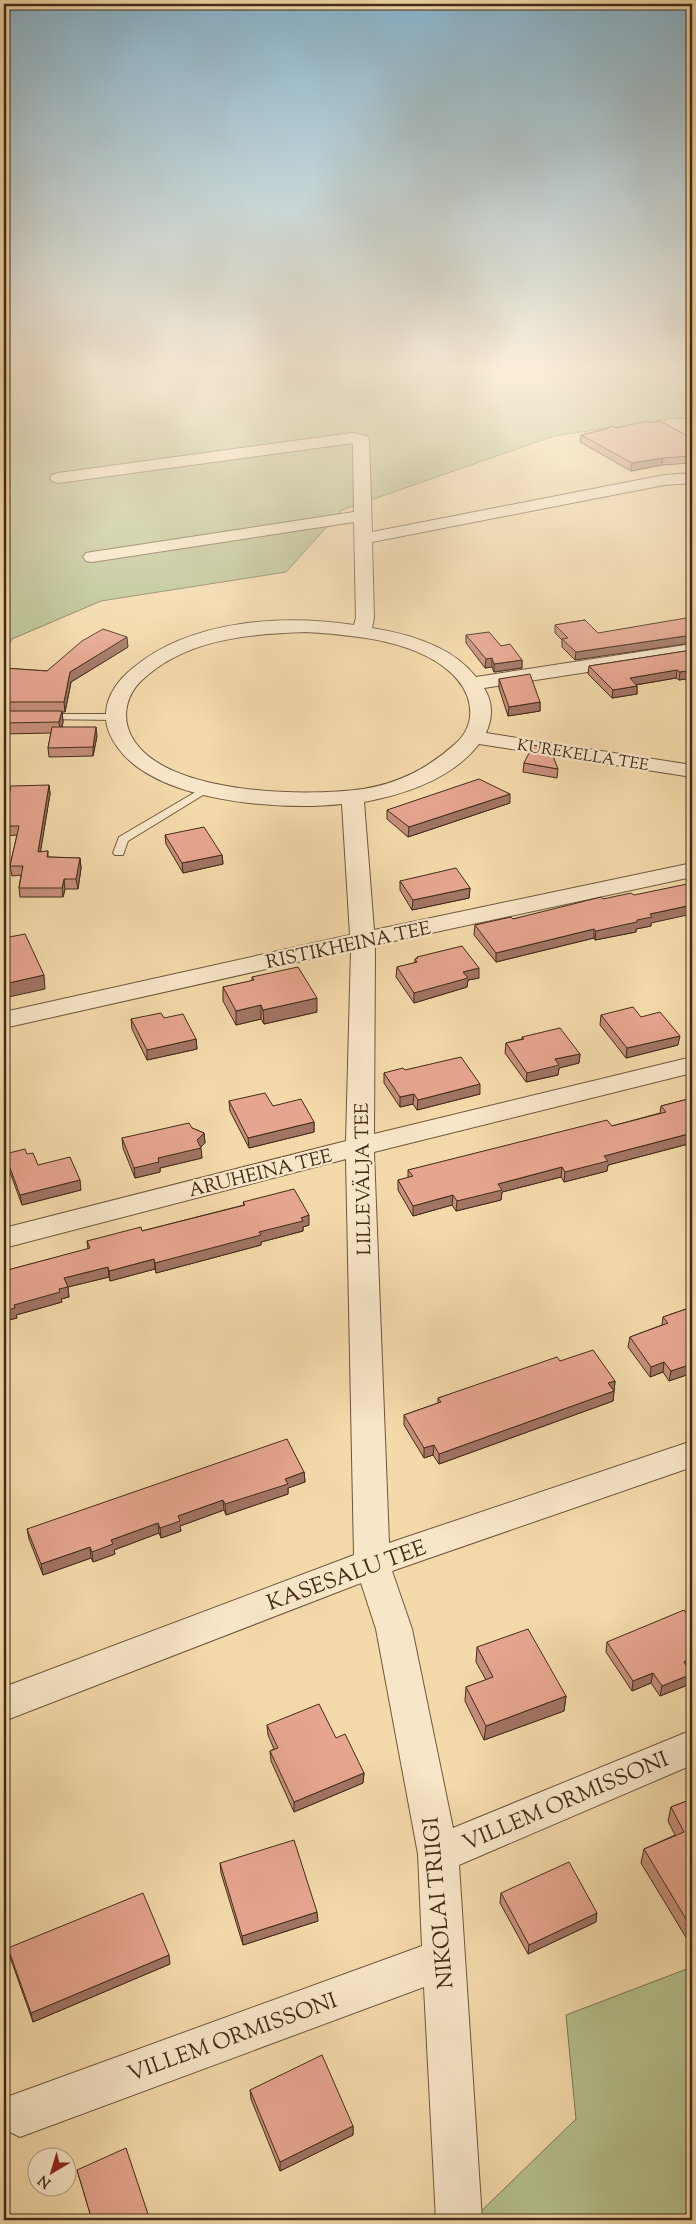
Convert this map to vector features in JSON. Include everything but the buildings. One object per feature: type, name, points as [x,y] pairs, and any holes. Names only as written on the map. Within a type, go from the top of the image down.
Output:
[{"type":"street","points":[[58,478],[82,475]]},
{"type":"street","points":[[361,475],[365,618],[362,631]]},
{"type":"street","points":[[363,539],[664,480],[692,478]]},
{"type":"street","points":[[92,557],[362,516]]},
{"type":"street","points":[[306,626],[362,631],[402,640],[431,652],[455,667],[472,684],[479,697],[482,710],[480,723],[474,737],[464,750],[448,763],[428,774],[396,787],[349,797],[312,801],[274,801],[238,797],[204,790],[174,779],[143,761],[130,750],[119,734],[115,717],[118,700],[127,684],[148,665],[185,646],[235,632],[274,627],[306,626]]},
{"type":"street","points":[[472,684],[692,650]]},
{"type":"street","name":"KUREKELLA TEE","points":[[474,737],[692,771]]},
{"type":"street","name":"LILLEVÄLJA TEE","points":[[349,797],[353,802],[362,940],[360,1146],[372,1562]]},
{"type":"street","name":"RISTIKHEINA TEE","points":[[4,1020],[362,940],[692,870]]},
{"type":"street","name":"ARUHEINA TEE","points":[[4,1238],[360,1146],[692,1065]]},
{"type":"street","name":"KASESALU TEE","points":[[4,1704],[372,1562],[692,1454]]},
{"type":"street","name":"NIKOLAI TRIIGI","points":[[372,1562],[394,1629],[438,1854],[458,2220]]},
{"type":"street","name":"VILLEM ORMISSONI","points":[[438,1854],[692,1747]]},
{"type":"street","name":"VILLEM ORMISSONI","points":[[20,2114],[444,1959]]},
{"type":"lane","points":[[32,717],[115,717]]},
{"type":"lane","points":[[120,853],[123,839],[204,790]]},
{"type":"green space","points":[[4,475],[443,475],[342,510],[286,572],[101,601],[12,639],[4,654]]},
{"type":"green space","points":[[692,1967],[692,2220],[472,2220],[576,2119],[566,2015]]}]
